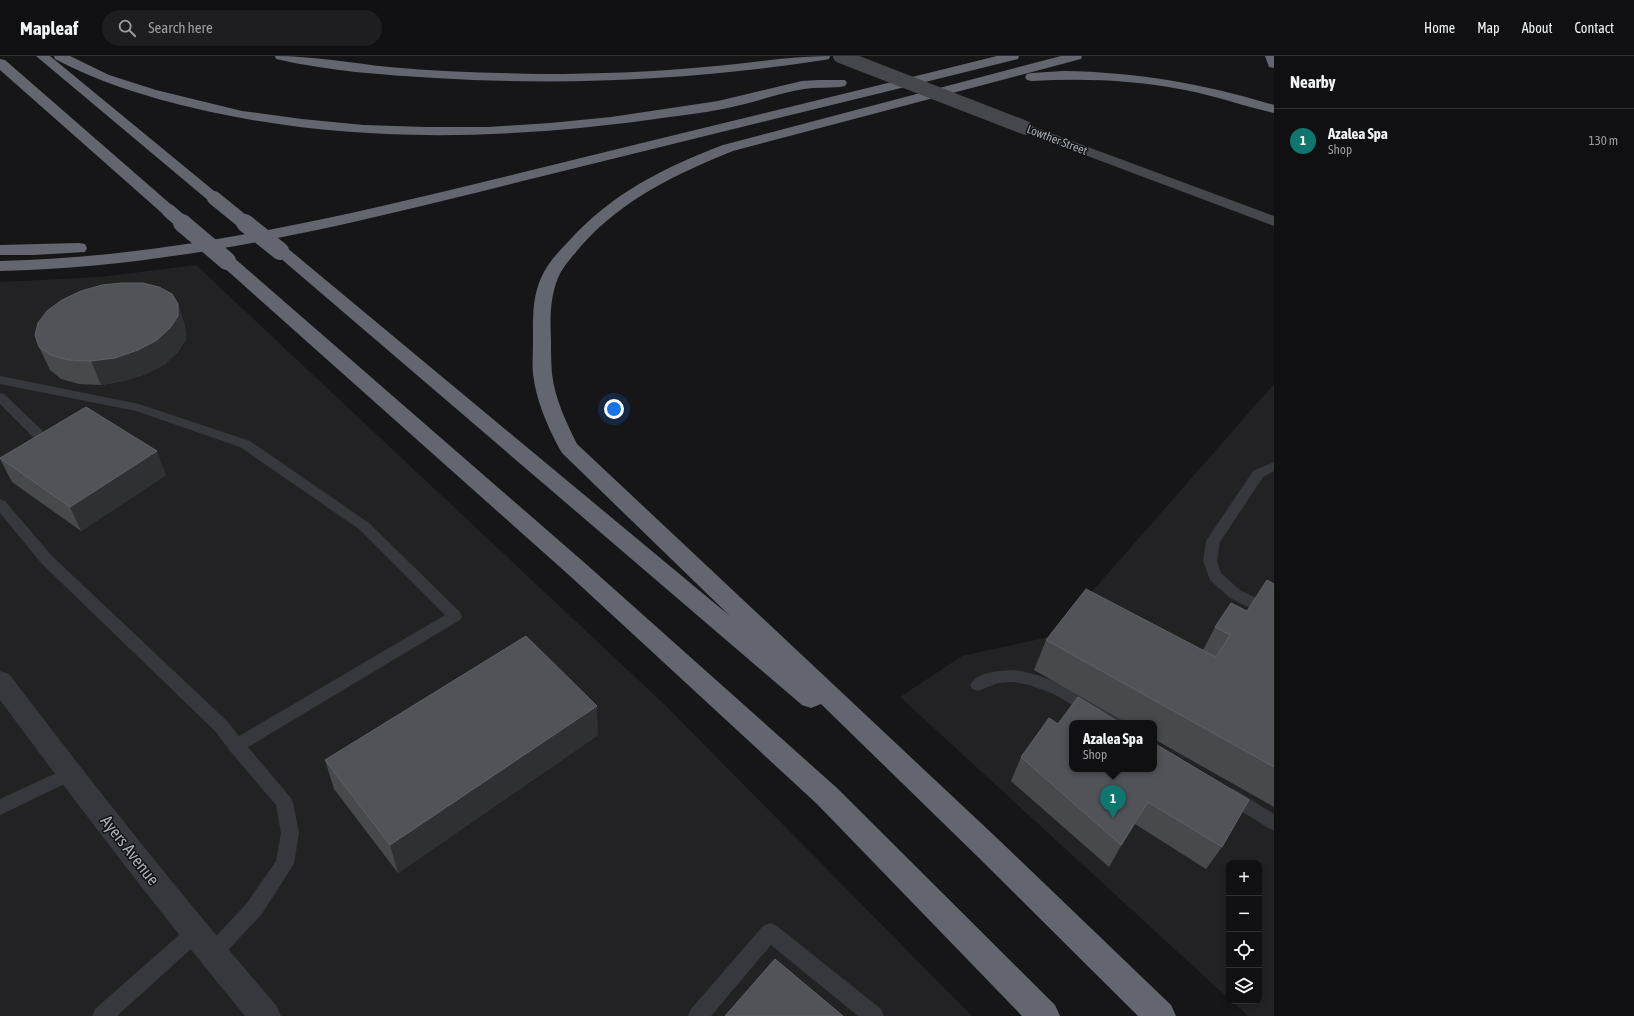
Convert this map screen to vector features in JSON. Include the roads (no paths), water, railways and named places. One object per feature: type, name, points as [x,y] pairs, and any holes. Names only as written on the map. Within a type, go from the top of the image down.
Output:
[{"type":"highway","points":[[42,56],[280,251],[518,450],[989,849]]},
{"type":"highway","points":[[60,56],[73,64],[114,81],[152,94],[201,106],[260,118],[301,124],[366,129],[478,130],[539,128],[609,122],[733,102],[811,84],[840,83]]},
{"type":"highway","points":[[280,56],[366,68],[429,74],[552,78],[612,77],[724,70],[824,56]]},
{"type":"highway","points":[[0,266],[37,266],[165,254],[273,235],[354,218],[1013,56]]},
{"type":"highway","points":[[1076,56],[728,148],[681,166],[648,183],[617,203],[585,231],[557,265],[548,281],[541,310],[542,377],[555,421],[569,448],[989,849],[1160,1016]]},
{"type":"highway","points":[[1271,56],[1274,64]]},
{"type":"highway","points":[[0,63],[578,570],[821,790],[1038,1009]]},
{"type":"highway","points":[[146,241],[309,214],[806,96],[840,83],[906,67]]},
{"type":"highway","points":[[946,91],[1022,78],[1079,75],[1114,76],[1186,85],[1274,109]]},
{"type":"highway","points":[[0,76],[54,111]]},
{"type":"highway","points":[[0,250],[95,247]]},
{"type":"main road","name":"Lowther Street","points":[[840,56],[1026,128],[1274,221]]},
{"type":"street","name":"Ayers Avenue","points":[[0,681],[69,774],[212,954],[265,1016]]},
{"type":"lane","points":[[0,380],[139,408],[245,444],[364,526],[455,616],[236,746]]},
{"type":"lane","points":[[0,397],[42,438]]},
{"type":"lane","points":[[1274,466],[1258,474],[1213,541],[1210,561],[1215,576],[1235,594],[1274,614]]},
{"type":"lane","points":[[0,504],[47,560],[221,726],[236,746],[284,802],[290,833],[285,864],[254,909],[212,954]]},
{"type":"lane","points":[[978,685],[997,677],[1028,678],[1064,691],[1110,720]]},
{"type":"lane","points":[[0,807],[69,774]]},
{"type":"lane","points":[[1214,785],[1274,823]]},
{"type":"lane","points":[[698,1016],[770,932],[874,1016]]},
{"type":"lane","points":[[102,1016],[195,933]]},
{"type":"place","name":"Azalea Spa","points":[[1113,818]]}]
